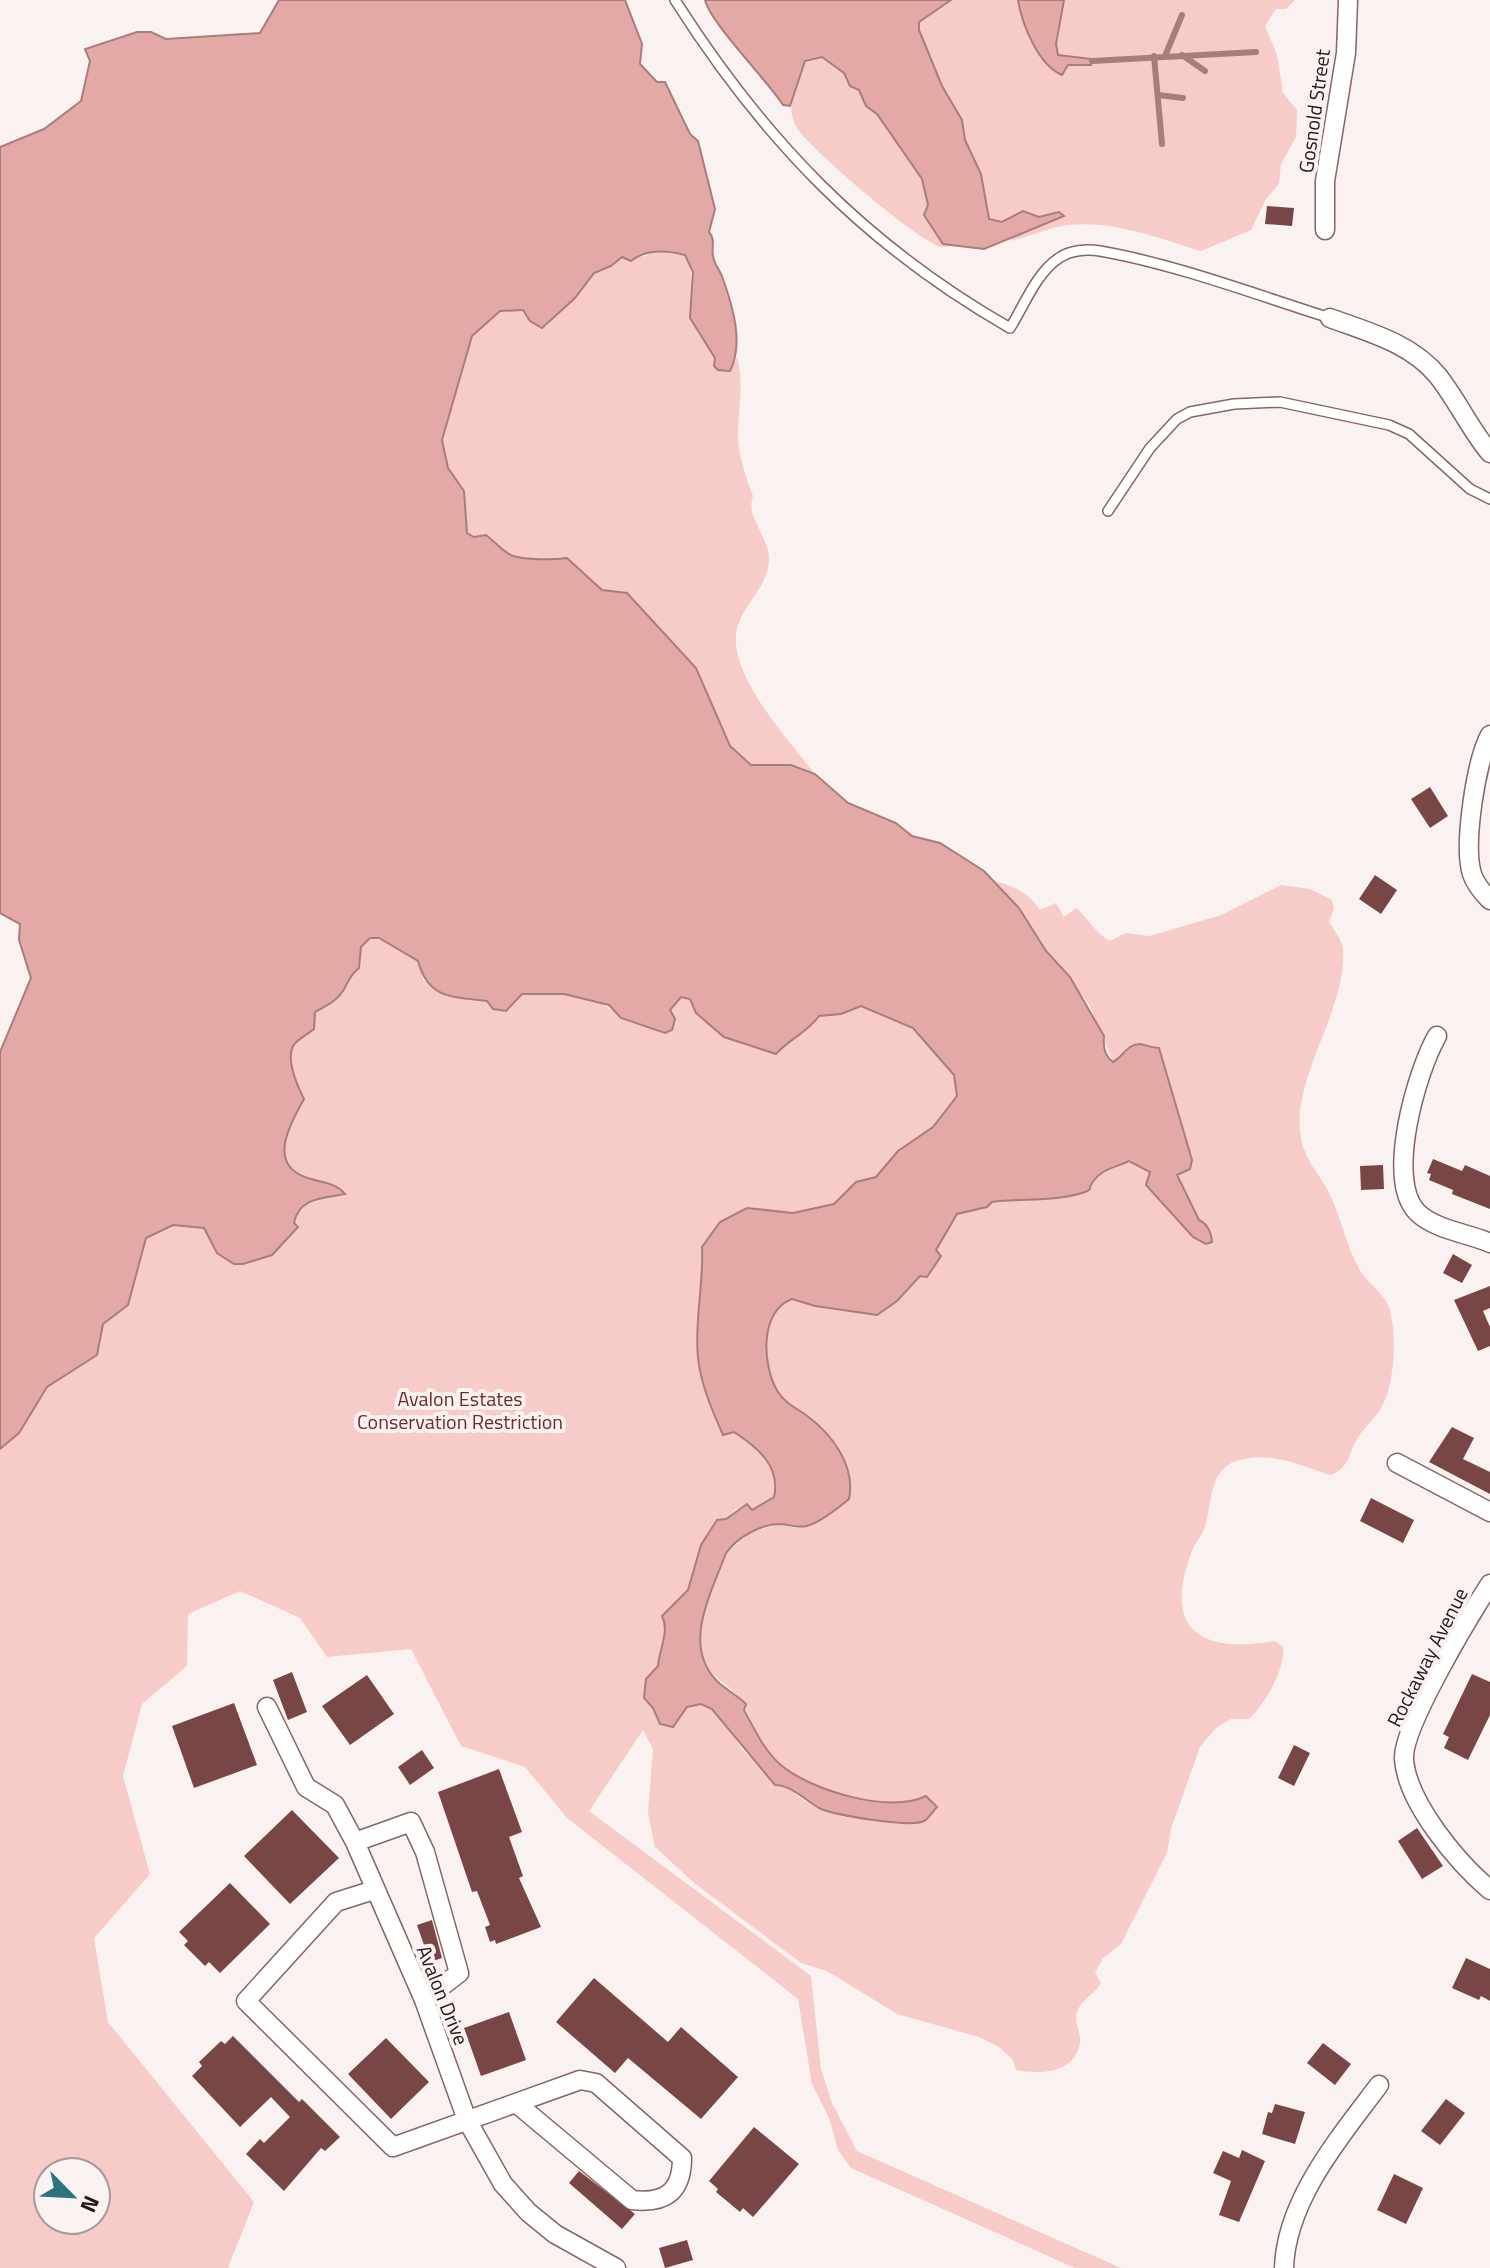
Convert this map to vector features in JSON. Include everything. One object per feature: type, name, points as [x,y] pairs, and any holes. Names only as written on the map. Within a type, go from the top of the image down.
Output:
[{"type":"street","name":"Gosnold Street","points":[[1325,230],[1325,181],[1346,53],[1348,0]]},
{"type":"street","points":[[1330,318],[1399,344],[1421,359],[1438,376],[1490,453]]},
{"type":"street","points":[[1490,735],[1476,789],[1471,837],[1472,876],[1490,900]]},
{"type":"street","points":[[1437,1036],[1425,1062],[1411,1111],[1404,1159],[1406,1195],[1428,1220],[1490,1243]]},
{"type":"street","points":[[1397,1463],[1490,1512]]},
{"type":"street","name":"Rockaway Avenue","points":[[1490,1584],[1427,1699],[1405,1751],[1408,1776],[1429,1819],[1468,1870],[1490,1890]]},
{"type":"street","name":"Avalon Drive","points":[[267,1707],[306,1787],[335,1805],[355,1842],[424,2000],[467,2120],[503,2184],[528,2212],[555,2234],[616,2268]]},
{"type":"street","points":[[355,1842],[411,1822],[425,1852],[459,1973],[424,2000]]},
{"type":"street","points":[[374,1890],[336,1902],[246,2001],[393,2147],[580,2080],[596,2083],[682,2158],[682,2179],[670,2194],[649,2202],[632,2200],[516,2103]]},
{"type":"street","points":[[1284,2268],[1287,2243],[1308,2191],[1379,2085]]},
{"type":"lane","points":[[675,0],[755,116],[842,208],[936,283],[1010,328],[1044,272],[1059,258],[1077,251],[1098,251],[1121,257],[1330,318]]},
{"type":"lane","points":[[1108,511],[1150,448],[1177,419],[1190,412],[1234,404],[1280,402],[1389,425],[1409,434],[1470,489],[1490,499]]},
{"type":"green space","points":[[951,0],[1018,0],[1044,61],[1065,71],[1067,65],[1091,65],[1092,59],[1058,56],[1056,44],[1064,0],[1295,0],[1286,9],[1276,9],[1265,26],[1277,55],[1283,93],[1297,110],[1296,137],[1281,164],[1279,184],[1266,199],[1251,230],[1201,251],[1136,231],[1085,224],[1061,226],[1009,241],[1018,232],[1063,216],[1059,212],[1039,217],[1023,211],[1002,221],[989,220],[985,191],[965,140],[962,120],[942,86],[919,30],[919,22]]},
{"type":"green space","points":[[822,57],[844,74],[850,86],[859,90],[866,106],[877,114],[922,179],[928,205],[924,215],[943,244],[953,245],[941,247],[911,230],[842,173],[797,128],[791,104],[798,79],[804,63]]},
{"type":"green space","points":[[654,250],[685,255],[691,276],[691,314],[698,334],[710,348],[714,366],[730,371],[737,357],[740,378],[739,446],[753,496],[752,512],[766,544],[769,560],[765,578],[738,625],[736,643],[740,662],[761,704],[815,774],[791,765],[751,765],[730,746],[696,668],[627,593],[602,590],[567,558],[513,556],[486,535],[474,538],[467,533],[464,491],[448,468],[442,440],[472,336],[500,311],[516,309],[546,326],[575,298],[594,273],[622,257],[646,256]]},
{"type":"green space","name":"Avalon Estates Conservation Restriction","points":[[993,881],[1020,891],[1040,910],[1056,903],[1064,917],[1076,908],[1110,941],[1126,933],[1150,936],[1221,915],[1281,885],[1310,889],[1332,900],[1334,908],[1329,922],[1343,949],[1342,973],[1303,1096],[1300,1120],[1302,1143],[1332,1200],[1357,1265],[1387,1303],[1394,1339],[1390,1382],[1381,1408],[1337,1472],[1330,1475],[1284,1460],[1260,1457],[1236,1461],[1220,1473],[1212,1490],[1204,1529],[1192,1551],[1184,1578],[1182,1600],[1185,1618],[1194,1630],[1208,1639],[1226,1644],[1275,1641],[1283,1647],[1281,1666],[1273,1686],[1249,1719],[1231,1719],[1216,1728],[1200,1747],[1171,1829],[1167,1853],[1121,1944],[1103,1958],[1095,1973],[1101,1983],[1079,2008],[1076,2020],[1080,2044],[1076,2054],[1063,2067],[1045,2072],[1016,2070],[1013,2060],[999,2047],[979,2037],[897,2014],[827,1971],[801,1963],[693,1882],[655,1847],[648,1813],[653,1749],[643,1730],[589,1811],[811,1976],[821,2069],[832,2103],[857,2151],[1121,2268],[1075,2268],[851,2168],[838,2150],[829,2118],[812,2084],[798,1999],[567,1818],[525,1767],[461,1746],[411,1649],[327,1657],[300,1618],[240,1591],[188,1614],[187,1666],[142,1704],[123,1776],[150,1874],[94,1938],[108,2022],[254,2202],[228,2268],[0,2268],[0,1449],[19,1433],[47,1387],[97,1355],[103,1324],[128,1305],[145,1238],[173,1225],[204,1228],[217,1253],[243,1264],[252,1259],[262,1259],[298,1226],[294,1223],[301,1208],[321,1199],[345,1194],[331,1184],[304,1177],[293,1170],[286,1162],[284,1152],[288,1130],[304,1099],[292,1066],[293,1046],[314,1029],[315,1012],[337,998],[359,968],[361,947],[370,938],[379,938],[419,961],[423,980],[452,997],[487,1001],[506,1011],[522,994],[588,999],[600,1003],[621,1018],[670,1010],[681,997],[690,999],[743,1045],[775,1054],[819,1016],[841,1014],[861,1006],[913,1028],[954,1075],[957,1096],[933,1127],[898,1151],[876,1177],[856,1182],[834,1205],[793,1213],[747,1208],[702,1246],[697,1344],[704,1388],[723,1435],[734,1432],[765,1458],[774,1475],[774,1496],[751,1510],[736,1509],[725,1519],[717,1520],[701,1546],[688,1590],[662,1616],[664,1635],[658,1666],[646,1679],[686,1707],[698,1704],[716,1712],[749,1756],[813,1805],[844,1817],[898,1824],[912,1803],[875,1802],[832,1791],[791,1772],[775,1760],[760,1741],[740,1698],[706,1666],[700,1652],[700,1628],[726,1553],[751,1532],[781,1524],[795,1528],[831,1514],[810,1418],[779,1394],[768,1366],[769,1326],[782,1305],[792,1299],[815,1306],[877,1315],[897,1301],[920,1276],[956,1214],[987,1207],[992,1202],[1051,1198],[1090,1189],[1100,1174],[1129,1161],[1150,1172],[1193,1237],[1199,1221],[1177,1174],[1167,1083],[1159,1048],[1127,1049],[1122,1058],[1113,1062],[1089,1004],[1046,951],[1019,908]]},
{"type":"shaded area","points":[[279,0],[625,0],[642,44],[640,64],[657,82],[665,82],[690,134],[698,141],[715,209],[709,232],[713,240],[713,256],[727,290],[736,325],[734,360],[730,371],[718,370],[714,366],[715,358],[690,318],[693,272],[685,255],[678,253],[650,253],[631,261],[622,257],[594,273],[575,298],[542,328],[530,321],[523,310],[500,311],[472,336],[442,440],[448,468],[464,491],[467,533],[474,537],[486,535],[513,556],[567,558],[602,590],[627,593],[696,668],[730,746],[751,765],[791,765],[815,774],[848,803],[896,823],[912,836],[940,843],[984,871],[1019,908],[1046,951],[1070,977],[1104,1036],[1105,1050],[1110,1060],[1113,1062],[1128,1048],[1140,1044],[1159,1048],[1192,1160],[1190,1169],[1177,1175],[1199,1220],[1208,1229],[1212,1242],[1206,1244],[1193,1237],[1146,1185],[1150,1172],[1129,1161],[1100,1174],[1085,1192],[1051,1199],[992,1202],[987,1207],[957,1214],[936,1250],[941,1256],[927,1277],[920,1276],[897,1301],[877,1315],[815,1306],[792,1299],[781,1305],[769,1327],[767,1354],[778,1392],[833,1441],[849,1475],[849,1499],[812,1524],[803,1527],[781,1524],[765,1526],[750,1532],[731,1547],[726,1553],[703,1618],[700,1635],[706,1667],[717,1681],[746,1704],[744,1710],[756,1733],[782,1766],[813,1784],[852,1797],[893,1802],[926,1796],[937,1807],[924,1821],[872,1820],[819,1808],[792,1790],[775,1785],[712,1709],[701,1704],[687,1707],[673,1727],[660,1724],[653,1708],[644,1698],[646,1679],[658,1666],[665,1634],[662,1616],[688,1590],[701,1545],[717,1520],[726,1519],[747,1504],[752,1510],[774,1497],[774,1476],[765,1458],[734,1432],[723,1435],[704,1388],[697,1344],[702,1247],[720,1222],[747,1208],[793,1213],[834,1204],[856,1182],[876,1177],[898,1151],[933,1127],[957,1096],[954,1075],[913,1028],[861,1006],[841,1014],[819,1016],[776,1054],[724,1037],[696,1013],[690,999],[681,997],[670,1010],[675,1019],[672,1030],[665,1033],[621,1018],[609,1005],[564,994],[522,994],[506,1011],[493,1009],[487,1001],[453,997],[435,989],[428,983],[418,961],[379,938],[370,938],[361,947],[359,968],[337,998],[315,1012],[314,1029],[293,1046],[291,1052],[294,1073],[304,1099],[285,1141],[287,1162],[294,1171],[331,1184],[345,1194],[307,1203],[297,1214],[294,1223],[298,1227],[272,1255],[243,1264],[234,1264],[217,1253],[204,1228],[173,1225],[146,1238],[128,1305],[103,1324],[97,1355],[47,1387],[19,1433],[0,1449],[0,1052],[31,978],[19,940],[20,924],[0,913],[0,147],[44,129],[81,101],[90,61],[85,49],[137,32],[151,32],[166,39],[260,33]]},
{"type":"shaded area","points":[[705,0],[951,0],[919,22],[919,30],[942,86],[962,120],[965,140],[981,174],[989,219],[1002,222],[1023,211],[1039,217],[1059,212],[1064,216],[984,249],[943,244],[924,215],[928,205],[922,179],[877,114],[866,106],[859,90],[850,86],[844,73],[822,57],[805,61],[790,106],[783,105],[728,37]]},
{"type":"shaded area","points":[[1018,0],[1064,0],[1056,44],[1058,55],[1092,59],[1091,65],[1068,65],[1062,75],[1053,70],[1032,43]]},
{"type":"building","points":[[1267,206],[1294,208],[1292,226],[1265,224]]},
{"type":"building","points":[[1430,787],[1448,816],[1430,828],[1411,799]]},
{"type":"building","points":[[1375,875],[1397,890],[1381,914],[1359,899]]},
{"type":"building","points":[[1433,1159],[1462,1171],[1465,1165],[1490,1176],[1490,1209],[1452,1194],[1453,1190],[1429,1180],[1431,1174],[1427,1173]]},
{"type":"building","points":[[1383,1165],[1384,1189],[1361,1190],[1360,1166]]},
{"type":"building","points":[[1453,1254],[1472,1265],[1462,1283],[1443,1273]]},
{"type":"building","points":[[1490,1286],[1490,1308],[1483,1311],[1490,1327],[1490,1346],[1478,1351],[1454,1300]]},
{"type":"building","points":[[1452,1427],[1474,1438],[1463,1459],[1490,1472],[1490,1494],[1429,1462]]},
{"type":"building","points":[[1371,1498],[1414,1520],[1403,1543],[1360,1521]]},
{"type":"building","points":[[292,1672],[307,1712],[288,1720],[273,1680]]},
{"type":"building","points":[[1472,1674],[1490,1682],[1490,1715],[1468,1760],[1444,1748],[1449,1737],[1443,1734]]},
{"type":"building","points":[[367,1675],[394,1714],[350,1745],[322,1706]]},
{"type":"building","points":[[234,1703],[257,1765],[194,1788],[172,1726]]},
{"type":"building","points":[[1294,1745],[1310,1753],[1294,1786],[1278,1778]]},
{"type":"building","points":[[422,1750],[434,1768],[410,1785],[398,1767]]},
{"type":"building","points":[[499,1769],[522,1832],[509,1837],[523,1876],[519,1878],[541,1927],[496,1944],[495,1940],[490,1942],[485,1927],[490,1925],[477,1891],[472,1892],[438,1792]]},
{"type":"building","points":[[292,1810],[339,1858],[290,1904],[244,1856]]},
{"type":"building","points":[[1417,1828],[1443,1866],[1422,1879],[1398,1841]]},
{"type":"building","points":[[230,1883],[270,1924],[220,1973],[209,1962],[205,1966],[184,1945],[188,1941],[179,1932]]},
{"type":"building","points":[[432,1920],[442,1958],[430,1962],[417,1925]]},
{"type":"building","points":[[1466,1958],[1490,1969],[1490,2001],[1481,1996],[1479,2000],[1452,1988]]},
{"type":"building","points":[[594,1978],[668,2042],[681,2027],[738,2077],[701,2119],[628,2058],[615,2073],[556,2022]]},
{"type":"building","points":[[509,2012],[526,2060],[481,2076],[464,2028]]},
{"type":"building","points":[[233,2036],[299,2102],[302,2099],[340,2137],[325,2151],[321,2148],[284,2191],[246,2154],[260,2139],[264,2143],[290,2117],[271,2097],[240,2127],[192,2076],[202,2066],[199,2062],[221,2041],[225,2044]]},
{"type":"building","points":[[386,2038],[429,2082],[391,2119],[348,2074]]},
{"type":"building","points":[[1323,2043],[1351,2064],[1335,2085],[1307,2063]]},
{"type":"building","points":[[1446,2099],[1465,2113],[1440,2145],[1421,2131]]},
{"type":"building","points":[[1275,2104],[1305,2112],[1295,2144],[1262,2134],[1268,2112],[1272,2113]]},
{"type":"building","points":[[754,2127],[799,2164],[753,2217],[743,2208],[740,2212],[716,2192],[718,2189],[709,2181]]},
{"type":"building","points":[[1242,2150],[1265,2161],[1239,2222],[1219,2215],[1231,2181],[1213,2173],[1223,2151],[1239,2158]]},
{"type":"building","points":[[579,2171],[635,2214],[622,2229],[569,2183]]},
{"type":"building","points":[[1394,2174],[1423,2188],[1406,2224],[1377,2210]]},
{"type":"building","points":[[687,2240],[693,2260],[665,2268],[659,2248]]},
{"type":"waterway","points":[[1165,56],[1182,15]]},
{"type":"waterway","points":[[1092,61],[1256,52]]},
{"type":"waterway","points":[[1182,55],[1205,71]]},
{"type":"waterway","points":[[1154,56],[1162,144]]},
{"type":"waterway","points":[[1158,95],[1183,98]]}]
